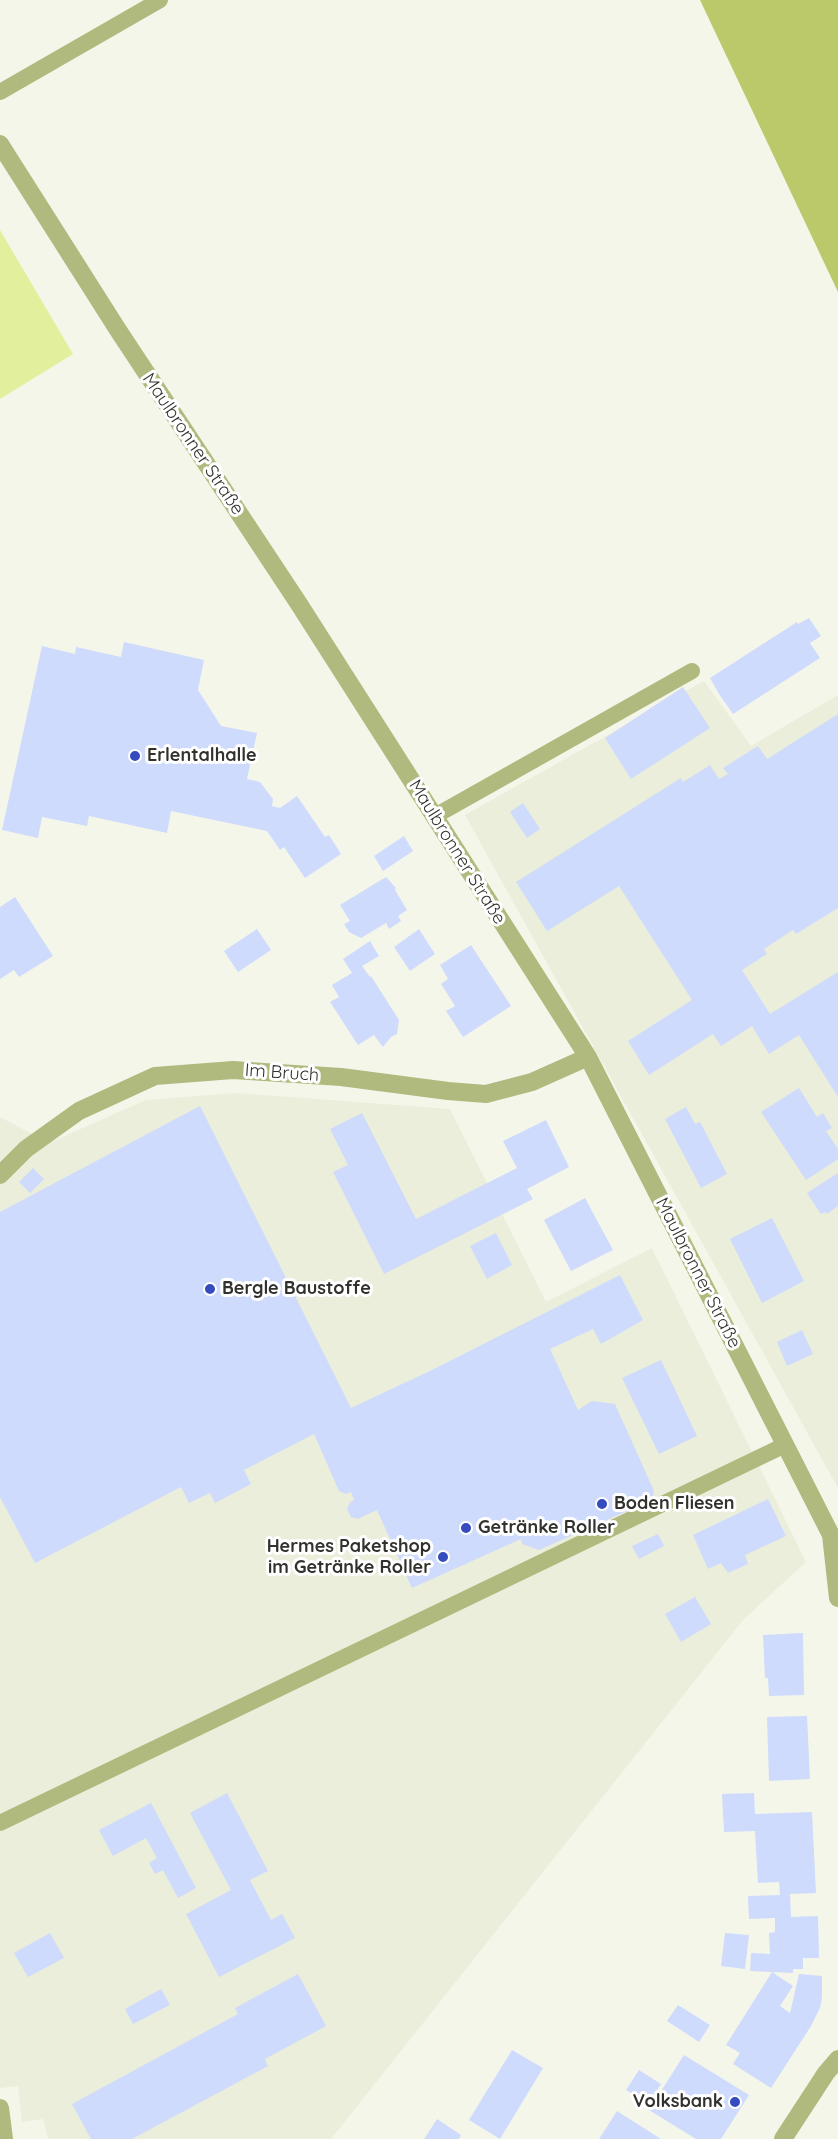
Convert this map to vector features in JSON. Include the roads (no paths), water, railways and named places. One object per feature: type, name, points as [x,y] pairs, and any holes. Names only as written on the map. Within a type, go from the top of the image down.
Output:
[{"type":"street","name":"Maulbronner Straße","points":[[0,144],[118,330],[299,604],[588,1057],[831,1535],[838,1598]]},
{"type":"street","name":"Im Bruch","points":[[0,1175],[26,1149],[80,1111],[155,1076],[232,1070],[341,1077],[486,1094],[532,1082],[588,1057]]},
{"type":"street","points":[[783,2139],[834,2071]]},
{"type":"street","points":[[0,2108],[4,2139]]},
{"type":"lane","points":[[0,92],[160,0]]},
{"type":"lane","points":[[435,816],[692,671]]},
{"type":"lane","points":[[0,1823],[784,1444]]},
{"type":"place","name":"Erlentalhalle","points":[[135,756]]},
{"type":"place","name":"Bergle Baustoffe","points":[[210,1289]]},
{"type":"place","name":"Boden Fliesen","points":[[602,1504]]},
{"type":"place","name":"Getränke Roller","points":[[466,1528]]},
{"type":"place","name":"Hermes Paketshop im Getränke Roller","points":[[443,1557]]},
{"type":"place","name":"Volksbank","points":[[735,2102]]}]
